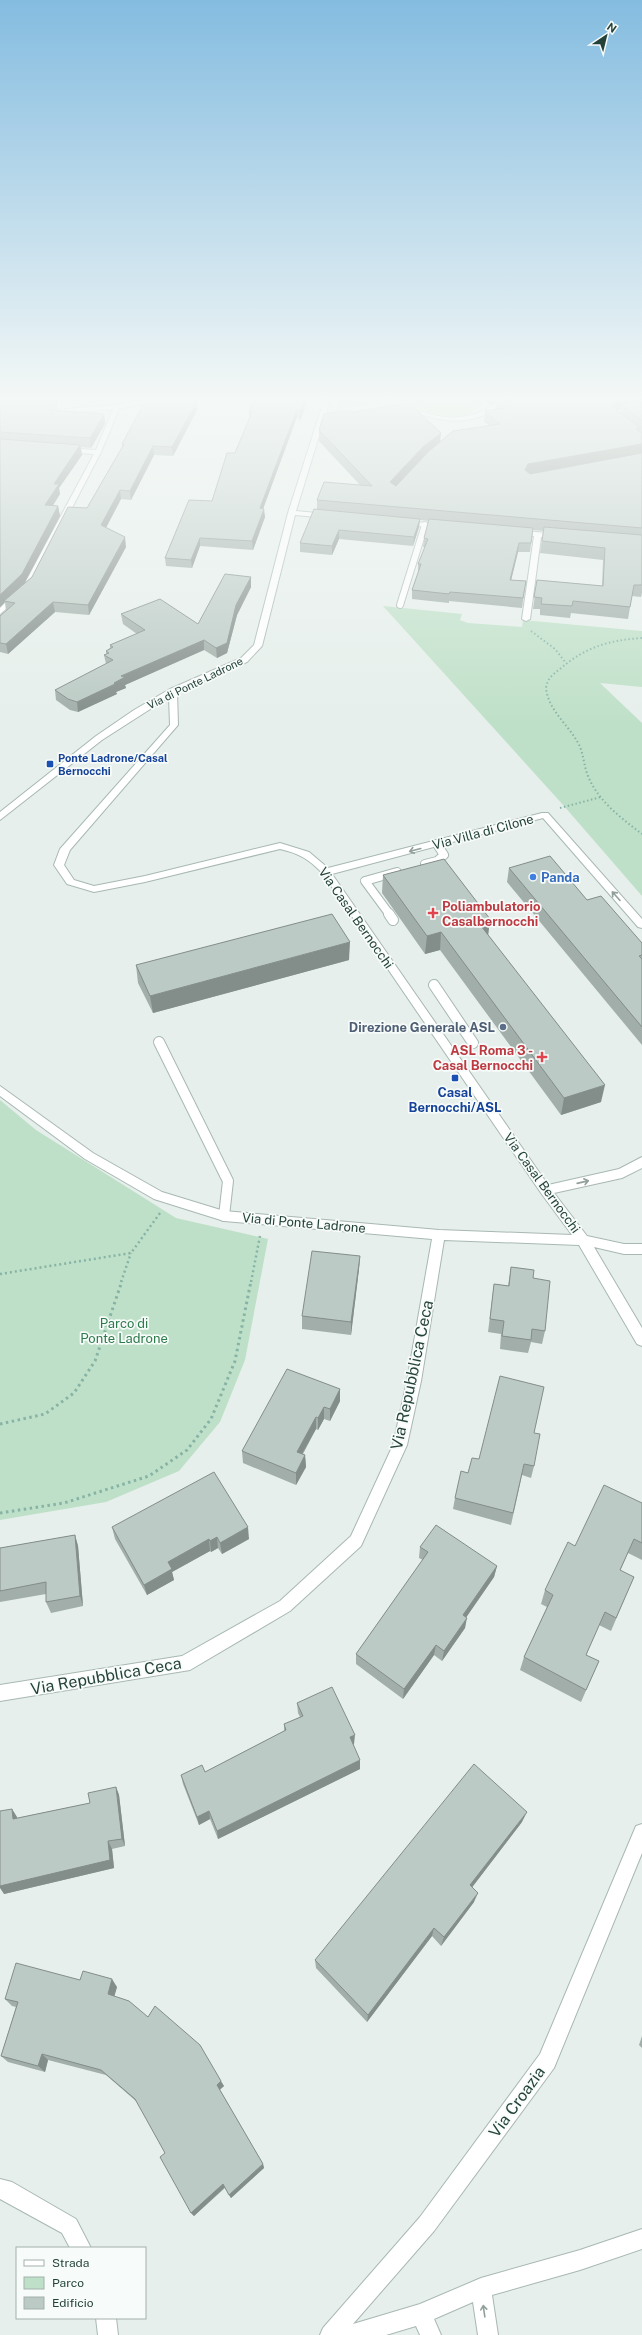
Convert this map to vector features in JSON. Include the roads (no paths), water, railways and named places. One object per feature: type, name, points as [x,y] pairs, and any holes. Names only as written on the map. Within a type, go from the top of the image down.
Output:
[{"type":"street","points":[[0,612],[25,589],[69,506]]},
{"type":"street","name":"Via di Ponte Ladrone","points":[[0,817],[99,738],[137,712],[173,691],[244,660],[258,646],[294,506]]},
{"type":"street","points":[[292,514],[339,517]]},
{"type":"street","points":[[394,522],[455,527]]},
{"type":"street","points":[[508,531],[568,536]]},
{"type":"street","points":[[526,619],[538,534]]},
{"type":"street","name":"Via Casal Bernocchi","points":[[173,691],[174,725],[64,850],[59,865],[70,882],[94,889],[145,879],[280,846],[299,849],[313,857],[326,872],[545,1190],[583,1240],[642,1340]]},
{"type":"street","name":"Via Villa di Cilone","points":[[326,872],[545,816],[642,925]]},
{"type":"street","name":"Via di Ponte Ladrone","points":[[0,1090],[89,1156],[158,1196],[224,1216],[440,1234],[583,1240],[624,1248],[642,1248]]},
{"type":"street","points":[[545,1190],[622,1173],[642,1162]]},
{"type":"street","name":"Via Repubblica Ceca","points":[[0,1693],[184,1664],[285,1606],[356,1541],[400,1445],[415,1373],[440,1234]]},
{"type":"street","name":"Via Croazia","points":[[330,2335],[427,2224],[547,2061],[642,1832]]},
{"type":"street","points":[[0,2189],[5,2189],[69,2226],[80,2247]]},
{"type":"street","points":[[352,2335],[420,2314],[481,2288],[580,2260],[642,2239]]},
{"type":"street","points":[[481,2288],[488,2335]]},
{"type":"street","points":[[420,2314],[430,2335]]},
{"type":"street","points":[[106,2319],[108,2335]]},
{"type":"lane","points":[[400,604],[425,524]]},
{"type":"lane","points":[[393,920],[366,881],[441,859],[444,855],[437,844]]},
{"type":"lane","points":[[434,985],[474,1043]]},
{"type":"lane","points":[[159,1042],[228,1181],[224,1216]]},
{"type":"place","name":"Ponte Ladrone/Casal Bernocchi","points":[[50,764]]},
{"type":"place","name":"Panda","points":[[533,877]]},
{"type":"place","name":"Poliambulatorio Casalbernocchi","points":[[433,913]]},
{"type":"place","name":"Direzione Generale ASL","points":[[503,1027]]},
{"type":"place","name":"ASL Roma 3 - Casal Bernocchi","points":[[542,1057]]},
{"type":"place","name":"Casal Bernocchi/ASL","points":[[455,1078]]},
{"type":"park label","name":"Parco di Ponte Ladrone","points":[[124,1330]]}]
